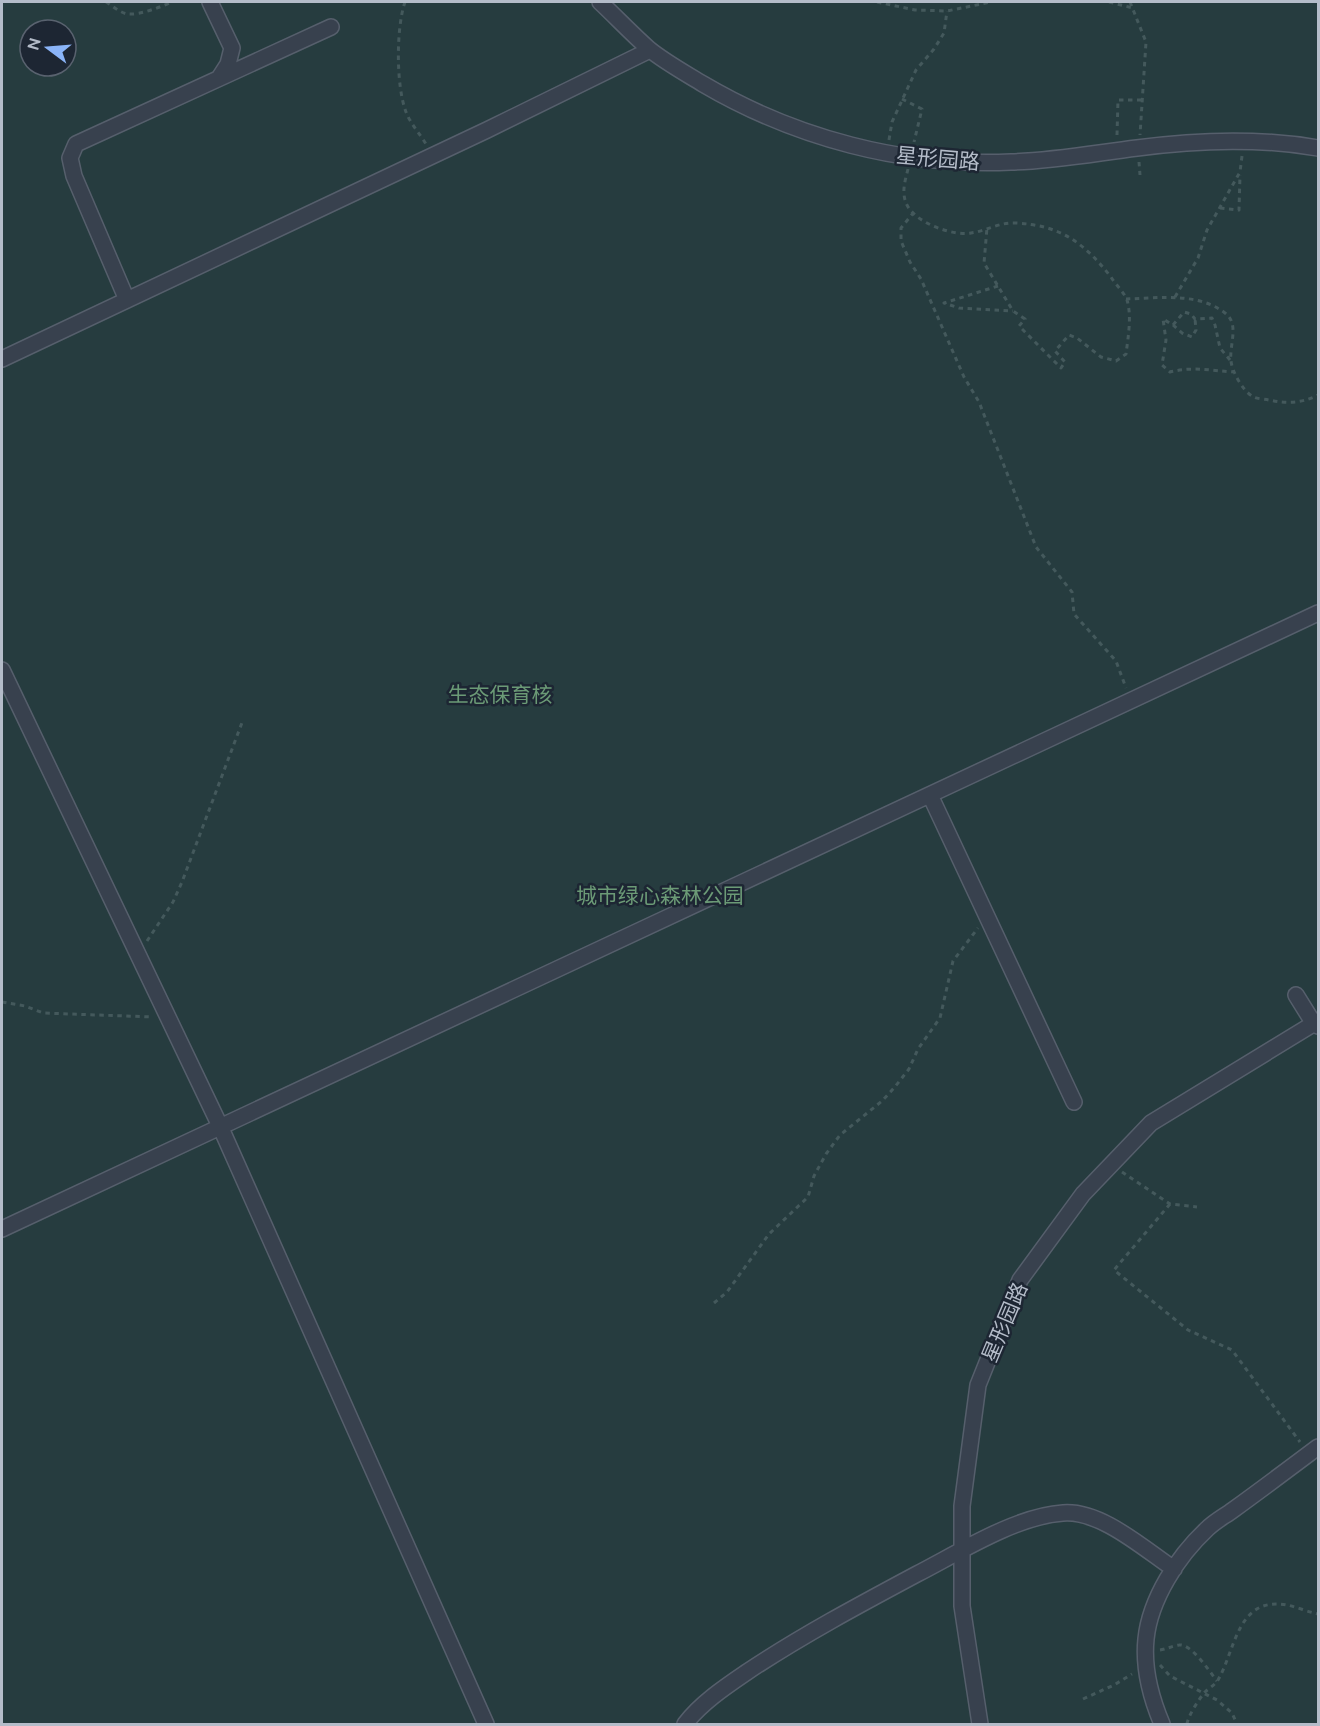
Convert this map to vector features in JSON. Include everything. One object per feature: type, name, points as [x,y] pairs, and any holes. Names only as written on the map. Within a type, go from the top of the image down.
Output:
[{"type":"street","points":[[210,2],[232,48],[228,64],[219,78]]},
{"type":"street","name":"星形园路","points":[[600,2],[650,50],[732,101],[777,122],[825,138],[887,154],[950,163],[1012,162],[1200,142],[1292,143],[1318,148]]},
{"type":"street","points":[[127,300],[74,176],[70,158],[76,144],[331,27]]},
{"type":"street","points":[[2,359],[650,50]]},
{"type":"street","points":[[2,1229],[1318,613]]},
{"type":"street","points":[[2,670],[220,1126],[486,1725]]},
{"type":"street","points":[[930,795],[1074,1102]]},
{"type":"street","points":[[1296,995],[1317,1024]]},
{"type":"street","name":"星形园路","points":[[980,1725],[962,1606],[962,1506],[978,1385],[1020,1280],[1083,1194],[1152,1123],[1317,1024]]},
{"type":"street","points":[[1162,1725],[1152,1699],[1146,1639],[1153,1611],[1174,1569],[1189,1548],[1208,1528],[1314,1450]]},
{"type":"street","points":[[685,1725],[716,1694],[767,1659],[857,1606],[962,1550],[1032,1519],[1063,1513],[1094,1517],[1174,1569]]},
{"type":"path","points":[[106,2],[127,14],[172,2]]},
{"type":"path","points":[[405,2],[402,12],[398,69],[406,112],[433,155]]},
{"type":"path","points":[[877,2],[915,10],[947,11],[971,4],[991,2]]},
{"type":"path","points":[[1109,2],[1133,8]]},
{"type":"path","points":[[1130,2],[1146,42],[1138,148],[1140,175]]},
{"type":"path","points":[[887,154],[892,122],[916,70],[944,33],[947,11]]},
{"type":"path","points":[[902,99],[922,109],[903,190],[907,206],[927,224],[952,233],[972,233],[987,228],[1014,223],[1045,228],[1070,236],[1098,261],[1126,299],[1129,328],[1126,354],[1116,361],[1101,357],[1077,338],[1069,335],[1055,351],[1065,362],[1061,368],[1019,326],[1024,319],[1013,311],[984,263],[987,228]]},
{"type":"path","points":[[1116,151],[1118,100],[1143,100]]},
{"type":"path","points":[[1220,208],[1239,210],[1243,142]]},
{"type":"path","points":[[1175,297],[1198,258],[1207,230],[1240,172]]},
{"type":"path","points":[[914,212],[901,228],[901,241],[910,262],[921,279],[964,376],[979,402],[1036,547],[1072,592],[1074,614],[1078,620],[1116,661],[1130,701]]},
{"type":"path","points":[[998,286],[944,303],[959,308],[1013,311]]},
{"type":"path","points":[[1126,299],[1175,297],[1207,302],[1227,314],[1233,329],[1231,362]]},
{"type":"path","points":[[1173,326],[1184,312],[1191,314],[1195,319],[1196,330],[1192,337],[1182,333],[1163,319],[1166,340],[1162,365],[1170,372],[1203,368],[1235,372]]},
{"type":"path","points":[[1195,319],[1212,318],[1220,348],[1231,362],[1241,384],[1252,397],[1279,402],[1305,402],[1318,395]]},
{"type":"path","points":[[138,955],[173,902],[183,882],[243,720]]},
{"type":"path","points":[[714,1303],[727,1292],[769,1234],[808,1197],[814,1176],[840,1135],[882,1101],[909,1069],[918,1049],[940,1018],[953,961],[970,937],[988,918]]},
{"type":"path","points":[[2,1002],[25,1006],[43,1013],[142,1018],[167,1016]]},
{"type":"path","points":[[1111,1165],[1170,1204],[1197,1207]]},
{"type":"path","points":[[1170,1204],[1114,1270],[1188,1330],[1232,1350],[1314,1450]]},
{"type":"path","points":[[1187,1725],[1188,1718],[1204,1693],[1218,1682],[1240,1626],[1259,1608],[1286,1605],[1318,1614]]},
{"type":"path","points":[[1146,1651],[1170,1649],[1180,1644],[1188,1646],[1218,1682]]},
{"type":"path","points":[[1146,1651],[1170,1676],[1204,1693],[1232,1713],[1237,1725]]},
{"type":"path","points":[[1083,1699],[1114,1685],[1133,1673],[1148,1672]]},
{"type":"green space","name":"城市绿心森林公园","points":[[2,2],[1318,2],[1318,1724],[2,1724]]},
{"type":"park label","name":"生态保育核","points":[[500,694]]}]
